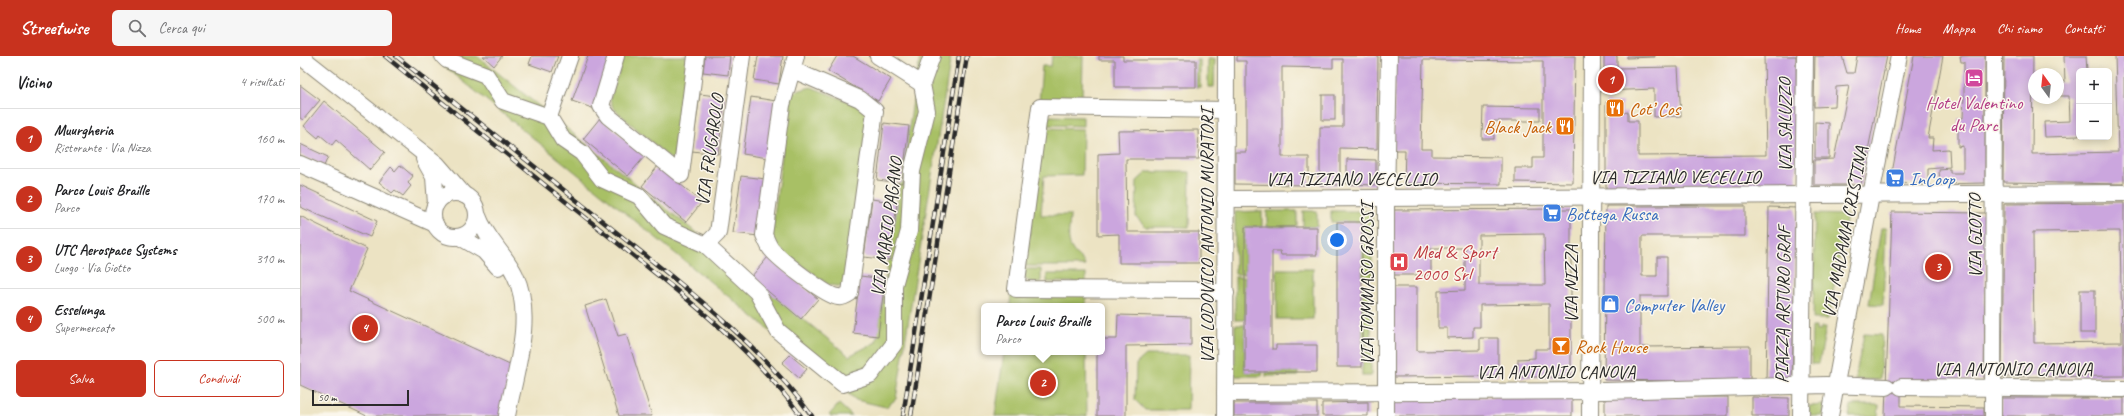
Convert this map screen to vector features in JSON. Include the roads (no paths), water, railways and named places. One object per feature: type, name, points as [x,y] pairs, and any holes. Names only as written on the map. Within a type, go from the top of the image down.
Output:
[{"type":"street","points":[[300,56],[422,154],[437,164],[464,195],[474,203],[488,238],[515,275],[522,292],[524,312],[523,336],[507,416]]},
{"type":"street","points":[[443,56],[446,60],[486,75],[503,101],[549,117],[563,140],[582,153],[602,179],[639,196],[664,226],[706,245]]},
{"type":"street","points":[[549,117],[570,56]]},
{"type":"street","points":[[616,56],[601,106],[608,116],[681,175],[696,56]]},
{"type":"street","name":"VIA FRUGAROLO","points":[[706,245],[718,233],[742,56]]},
{"type":"street","points":[[878,56],[922,84],[932,56]]},
{"type":"street","name":"VIA LODOVICO ANTONIO MURATORI","points":[[1225,416],[1226,56]]},
{"type":"street","name":"VIA TOMMASO GROSSI","points":[[1386,416],[1386,198],[1389,56]]},
{"type":"street","name":"VIA NIZZA","points":[[1590,416],[1592,56]]},
{"type":"street","name":"VIA SALUZZO","points":[[1804,56],[1804,195]]},
{"type":"street","name":"VIA MADAMA CRISTINA","points":[[1830,416],[1871,195],[1899,56]]},
{"type":"street","name":"VIA GIOTTO","points":[[1993,416],[1994,56]]},
{"type":"street","points":[[795,63],[860,99],[875,111],[850,293],[847,296],[838,297],[825,292],[788,265],[770,248],[764,235],[782,105],[795,63]]},
{"type":"street","name":"VIA MARIO PAGANO","points":[[706,245],[757,292],[778,331],[843,384],[870,375],[894,344],[894,285],[909,231],[912,171],[927,111],[922,84]]},
{"type":"street","points":[[1226,110],[1040,108],[1016,289],[1201,290],[1226,293]]},
{"type":"street","points":[[422,154],[434,177],[438,201],[433,212],[435,224],[441,233],[448,236],[460,237],[484,251],[492,259],[506,279],[524,312]]},
{"type":"street","points":[[300,164],[402,208],[435,224]]},
{"type":"street","points":[[402,208],[438,201],[454,193],[464,195]]},
{"type":"street","name":"VIA TIZIANO VECELLIO","points":[[1225,199],[2124,193]]},
{"type":"street","name":"PIAZZA ARTURO GRAF","points":[[1802,416],[1801,386],[1804,195]]},
{"type":"street","points":[[460,237],[473,229],[478,216]]},
{"type":"street","name":"VIA ANTONIO CANOVA","points":[[1225,393],[1590,391],[1801,386],[2124,389]]},
{"type":"railway","points":[[385,56],[688,299],[759,366],[781,390],[801,416]]},
{"type":"railway","points":[[396,56],[695,295],[745,340],[791,389],[812,416]]},
{"type":"railway","points":[[903,416],[959,56]]},
{"type":"railway","points":[[911,416],[967,56]]},
{"type":"place","name":"Hotel Valentino du Parc","points":[[1974,78]]},
{"type":"place","name":"Muurgheria","points":[[1611,80]]},
{"type":"place","name":"Cot’ Cos","points":[[1615,108]]},
{"type":"place","name":"Black Jack","points":[[1565,126]]},
{"type":"place","name":"InCoop","points":[[1895,178]]},
{"type":"place","name":"Bottega Russa","points":[[1552,213]]},
{"type":"place","name":"Med & Sport 2000 Srl","points":[[1399,262]]},
{"type":"place","name":"UTC Aerospace Systems","points":[[1938,267]]},
{"type":"place","name":"Computer Valley","points":[[1610,304]]},
{"type":"place","name":"Esselunga","points":[[365,328]]},
{"type":"place","name":"Rock House","points":[[1561,346]]},
{"type":"place","name":"Parco Louis Braille","points":[[1043,383]]}]
